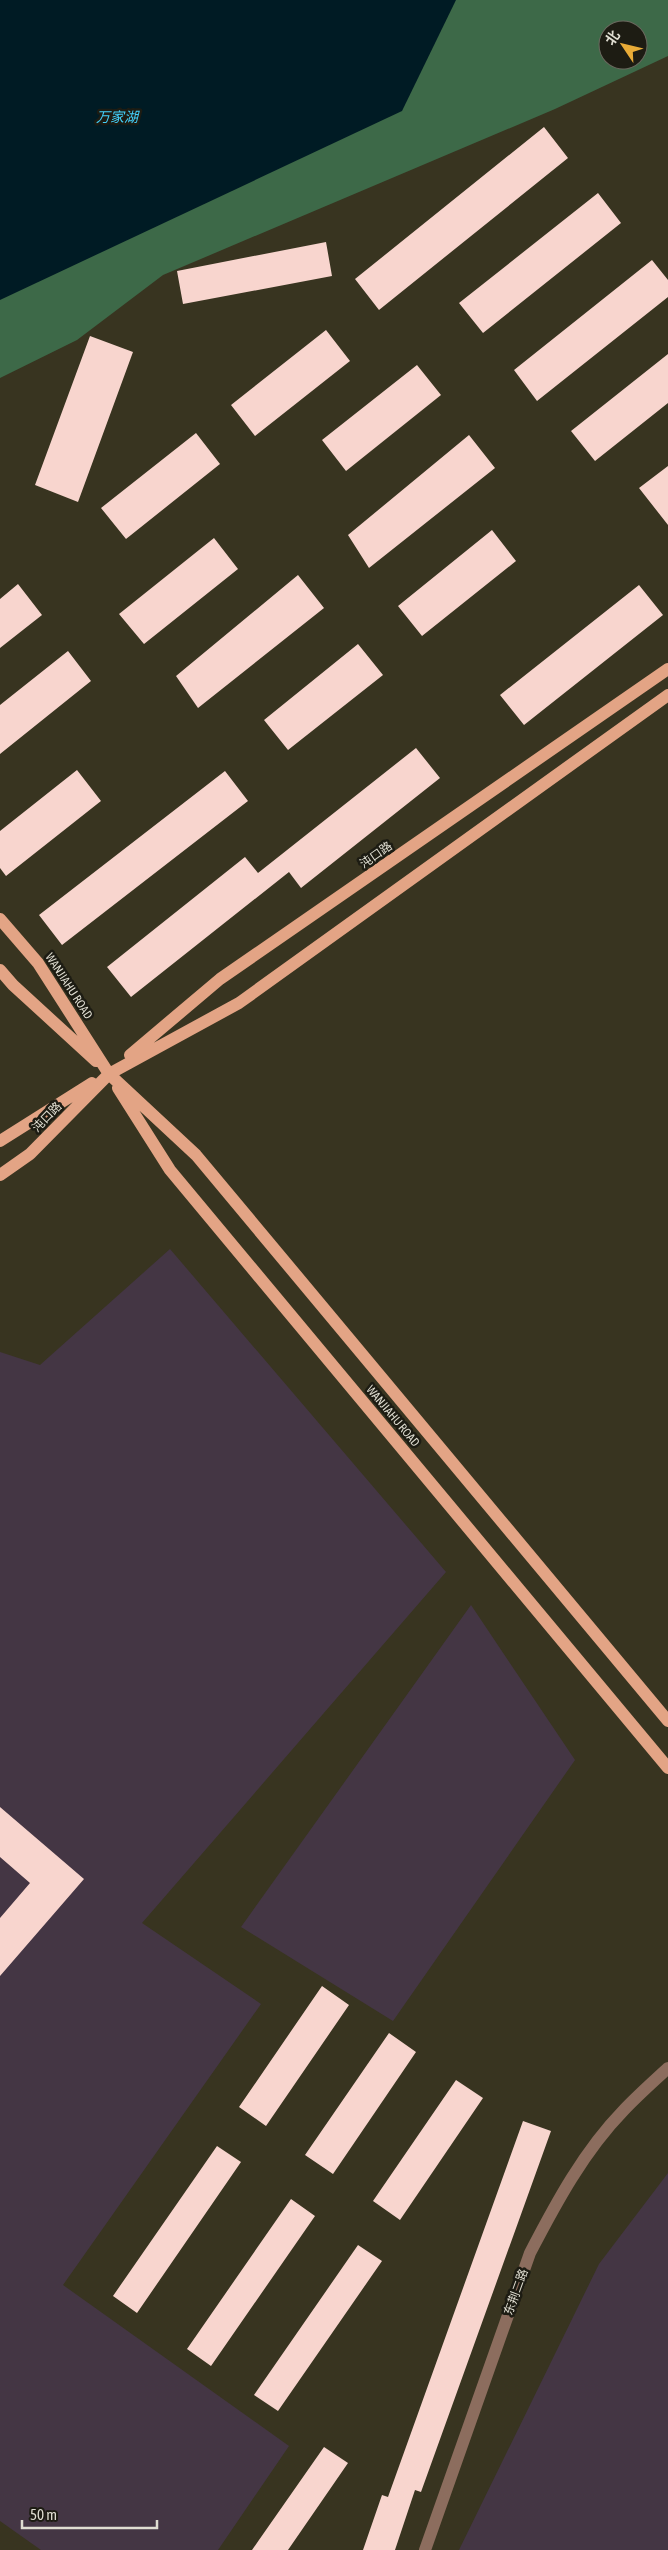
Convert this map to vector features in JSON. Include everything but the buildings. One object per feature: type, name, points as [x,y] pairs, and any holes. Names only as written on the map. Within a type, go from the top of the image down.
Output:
[{"type":"main road","name":"沌口路","points":[[0,1175],[30,1154],[109,1074],[220,979],[668,669]]},
{"type":"main road","name":"沌口路","points":[[0,1141],[109,1074],[239,1003],[668,696]]},
{"type":"main road","name":"WANJIAHU ROAD","points":[[0,919],[38,963],[170,1170],[668,1768]]},
{"type":"main road","name":"WANJIAHU ROAD","points":[[0,970],[196,1155],[668,1721]]},
{"type":"street","name":"东荆二路","points":[[425,2550],[534,2245],[554,2206],[586,2158],[622,2112],[668,2068]]},
{"type":"shaded area","points":[[170,1249],[446,1572],[142,1923],[261,2004],[63,2285],[289,2446],[218,2550],[41,2550],[0,2521],[0,1352],[40,1365]]},
{"type":"shaded area","points":[[471,1605],[575,1760],[393,2021],[241,1927]]},
{"type":"shaded area","points":[[668,2173],[668,2550],[459,2550],[599,2264]]},
{"type":"green space","name":"万家湖","points":[[0,0],[668,0],[668,56],[648,65],[648,20],[598,20],[598,70],[638,70],[555,109],[163,275],[77,340],[0,378]]},
{"type":"water","name":"万家湖","points":[[0,0],[456,0],[402,111],[0,300]]}]
